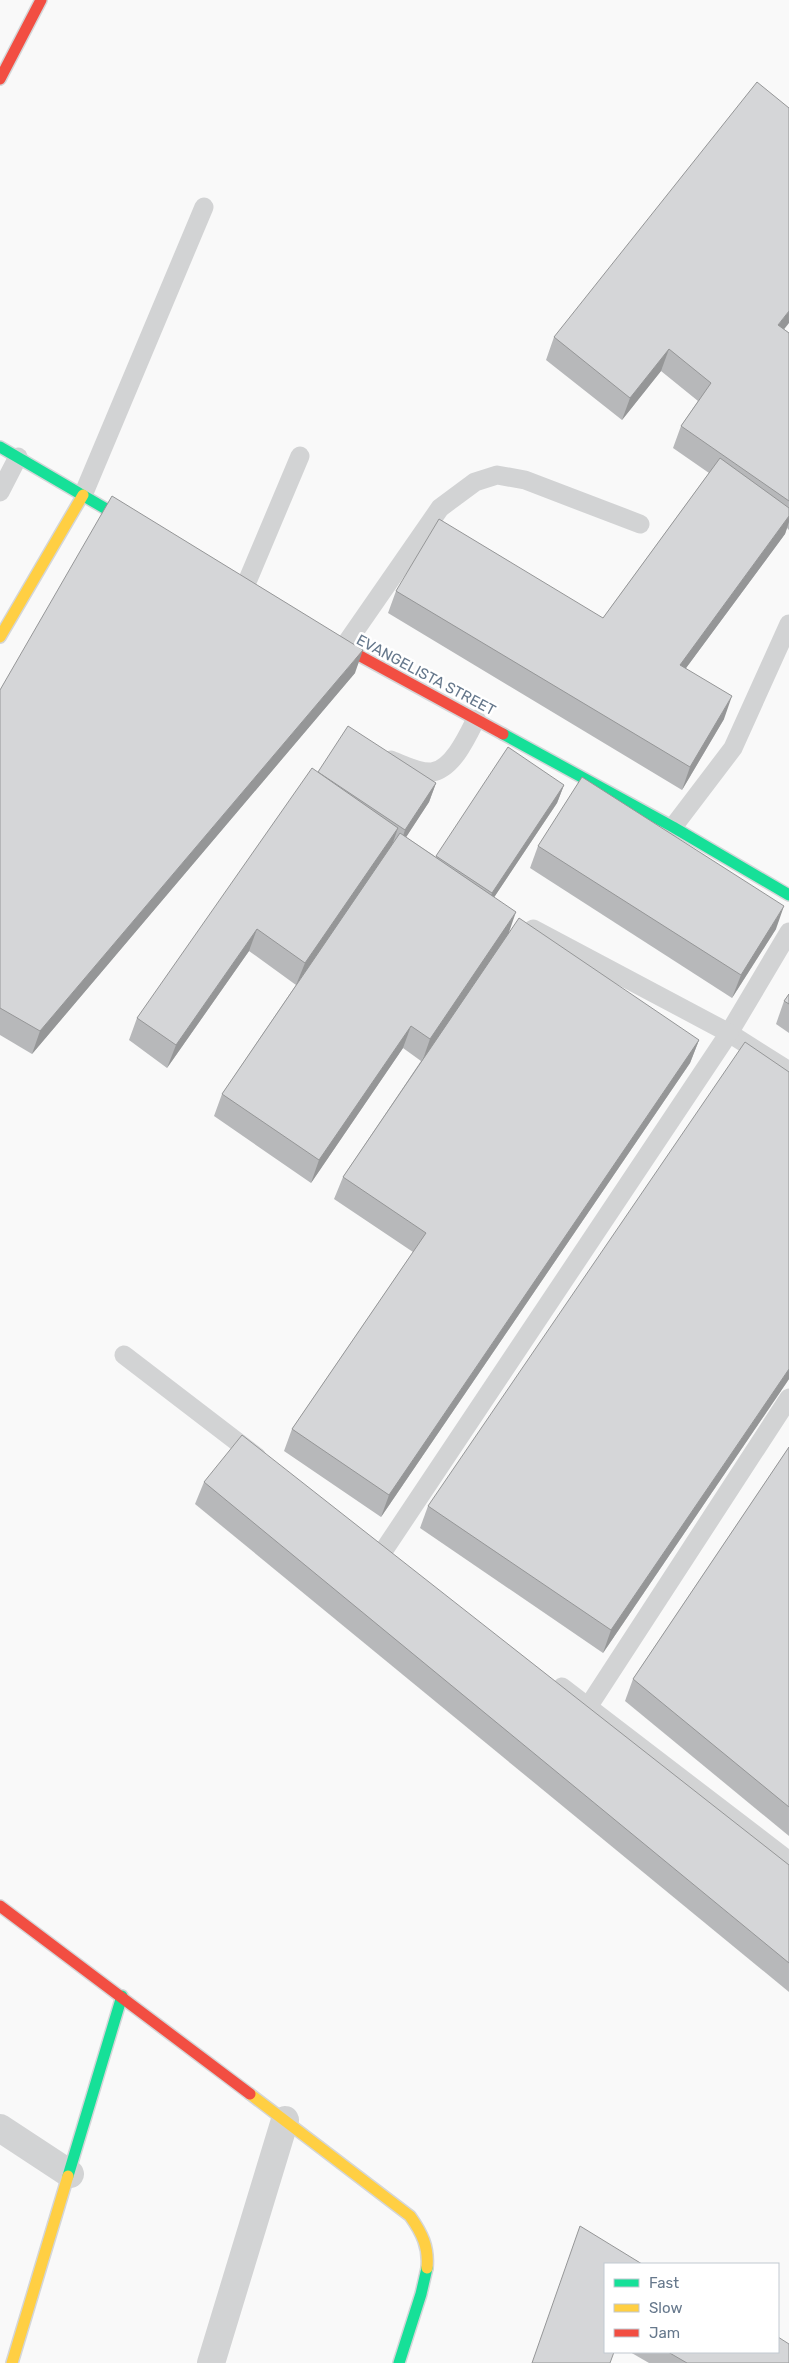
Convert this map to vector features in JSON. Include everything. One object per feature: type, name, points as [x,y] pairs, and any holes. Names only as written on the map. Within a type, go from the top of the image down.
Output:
[{"type":"street","points":[[0,79],[41,0]]},
{"type":"street","points":[[0,447],[151,535]]},
{"type":"street","points":[[0,637],[83,495]]},
{"type":"street","name":"EVANGELISTA STREET","points":[[318,633],[476,718],[789,895]]},
{"type":"street","points":[[0,1906],[122,1996],[410,2216],[422,2232],[428,2253],[424,2282],[399,2363]]},
{"type":"street","points":[[12,2363],[122,1996]]},
{"type":"street","points":[[211,2363],[285,2120]]},
{"type":"street","points":[[0,2128],[70,2174]]},
{"type":"lane","points":[[83,495],[204,207]]},
{"type":"lane","points":[[243,589],[300,456]]},
{"type":"lane","points":[[0,492],[18,457]]},
{"type":"lane","points":[[343,648],[440,508],[475,482],[497,475],[525,480],[640,524]]},
{"type":"lane","points":[[673,828],[733,748],[789,624]]},
{"type":"lane","points":[[377,753],[414,770],[433,772],[446,765],[462,745],[476,718]]},
{"type":"lane","points":[[533,929],[729,1033],[789,1071]]},
{"type":"lane","points":[[382,1553],[729,1033],[789,932]]},
{"type":"lane","points":[[124,1356],[273,1469]]},
{"type":"lane","points":[[588,1707],[789,1398]]},
{"type":"lane","points":[[367,1541],[398,1565]]},
{"type":"lane","points":[[548,1677],[789,1862]]},
{"type":"building","points":[[757,82],[789,108],[789,311],[778,325],[789,333],[789,501],[681,426],[711,383],[669,349],[630,398],[554,337]]},
{"type":"building","points":[[720,458],[789,508],[789,516],[680,665],[732,696],[690,767],[396,591],[439,519],[603,618]]},
{"type":"building","points":[[112,496],[363,650],[40,1031],[0,1008],[0,690]]},
{"type":"building","points":[[348,726],[436,783],[405,830],[318,772]]},
{"type":"building","points":[[508,747],[564,785],[492,893],[436,856]]},
{"type":"building","points":[[312,768],[398,828],[305,963],[257,929],[176,1045],[137,1018]]},
{"type":"building","points":[[582,777],[784,906],[741,975],[538,846]]},
{"type":"building","points":[[400,833],[516,912],[430,1039],[411,1026],[319,1160],[222,1094]]},
{"type":"building","points":[[519,918],[699,1040],[389,1495],[292,1429],[426,1233],[343,1177]]},
{"type":"building","points":[[789,994],[789,1004],[784,1001]]},
{"type":"building","points":[[745,1042],[789,1072],[789,1369],[611,1630],[428,1506]]},
{"type":"building","points":[[242,1435],[789,1865],[789,1963],[204,1482]]},
{"type":"building","points":[[789,1447],[789,1807],[633,1679]]},
{"type":"building","points":[[580,2226],[640,2263],[604,2263],[604,2353],[614,2353],[610,2363],[532,2363]]},
{"type":"building","points":[[779,2338],[789,2344],[789,2363],[687,2363],[670,2353],[779,2353]]},
{"type":"traffic: fast","points":[[0,447],[137,527]]},
{"type":"traffic: fast","points":[[503,734],[673,827],[789,895]]},
{"type":"traffic: fast","points":[[68,2176],[122,1996]]},
{"type":"traffic: fast","points":[[399,2363],[421,2294],[427,2268]]},
{"type":"traffic: slow","points":[[0,637],[83,495]]},
{"type":"traffic: slow","points":[[250,2094],[410,2216],[424,2240],[427,2253],[427,2268]]},
{"type":"traffic: slow","points":[[12,2363],[68,2176]]},
{"type":"traffic: jam","points":[[0,79],[41,0]]},
{"type":"traffic: jam","points":[[329,639],[503,734]]},
{"type":"traffic: jam","points":[[0,1906],[250,2094]]}]
